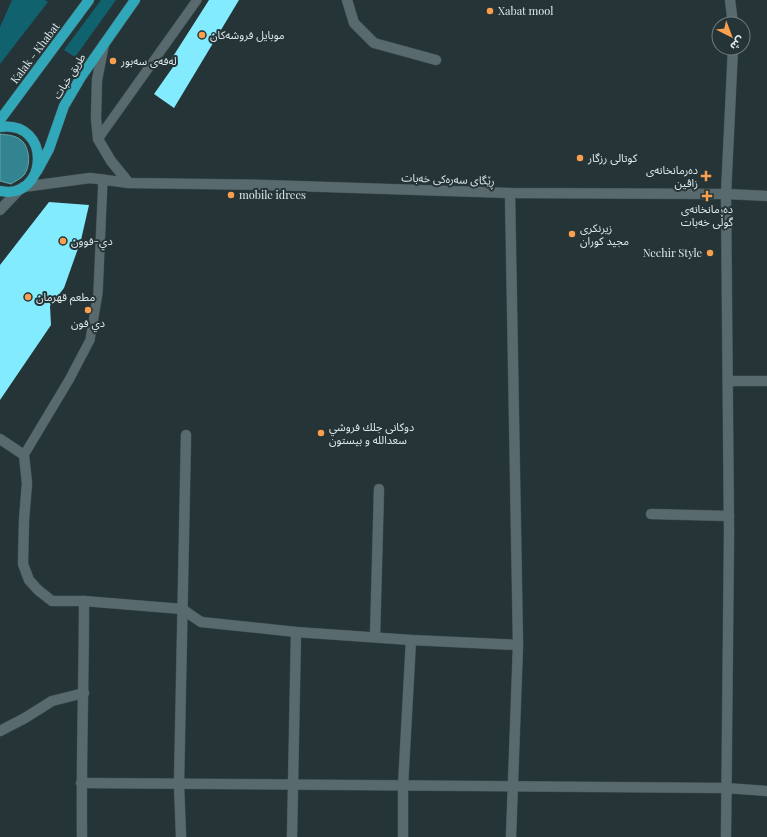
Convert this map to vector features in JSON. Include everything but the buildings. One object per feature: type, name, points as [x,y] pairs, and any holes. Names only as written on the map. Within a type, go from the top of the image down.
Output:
[{"type":"main road","name":"Kalak - Khabat","points":[[0,120],[89,0]]},
{"type":"main road","name":"طريق خبات","points":[[22,188],[29,183],[49,149],[64,106],[81,77],[135,0]]},
{"type":"main road","points":[[0,128],[10,127],[18,129],[26,133],[32,139],[38,154],[37,171]]},
{"type":"main road","points":[[0,192],[12,192],[22,188]]},
{"type":"street","points":[[347,0],[354,23],[374,43],[436,60]]},
{"type":"street","points":[[730,0],[732,16]]},
{"type":"street","points":[[104,44],[97,80],[96,118],[98,139],[111,161],[129,183]]},
{"type":"street","points":[[726,837],[725,788],[729,516],[726,194],[733,56]]},
{"type":"street","name":"ڕێگای سەرەکی خەبات","points":[[22,188],[90,178],[129,183],[273,185],[510,193],[726,194],[767,196]]},
{"type":"street","points":[[0,210],[22,188]]},
{"type":"street","points":[[510,193],[518,645],[511,837]]},
{"type":"street","points":[[728,381],[767,381]]},
{"type":"street","points":[[181,837],[179,784],[186,435]]},
{"type":"street","points":[[0,439],[24,456],[27,483],[24,520],[24,564],[29,580],[38,590],[52,601],[84,601],[182,609],[202,622],[296,632],[375,638],[518,645]]},
{"type":"street","points":[[375,638],[379,489]]},
{"type":"street","points":[[651,514],[729,516]]},
{"type":"street","points":[[82,837],[81,783],[84,693],[84,601]]},
{"type":"street","points":[[292,837],[296,632]]},
{"type":"street","points":[[403,837],[403,786],[411,640]]},
{"type":"street","points":[[0,732],[52,701],[84,693]]},
{"type":"street","points":[[81,783],[725,788],[767,791]]},
{"type":"lane","points":[[98,139],[197,0]]},
{"type":"lane","points":[[24,456],[69,380],[90,340],[98,293],[103,180]]},
{"type":"shaded area","points":[[12,0],[45,0],[48,2],[0,64],[0,27]]},
{"type":"shaded area","points":[[101,0],[116,0],[75,57],[64,50]]},
{"type":"shaded area","points":[[0,134],[19,138],[24,143],[28,152],[28,167],[24,175],[11,184],[0,181]]},
{"type":"place","name":"Xabat mool","points":[[490,11]]},
{"type":"place","name":"موبایل فروشەکان","points":[[202,35]]},
{"type":"place","name":"لەفەی سەبور","points":[[113,61]]},
{"type":"place","name":"كوتالى رزگار","points":[[580,158]]},
{"type":"place","name":"دەرمانخانەی زاڤین","points":[[706,176]]},
{"type":"place","name":"mobile idrees","points":[[231,195]]},
{"type":"place","name":"دەرمانخانەی گوڵی خەبات","points":[[707,196]]},
{"type":"place","name":"زيرنكرى مجيد كوران","points":[[572,234]]},
{"type":"place","name":"دي-فوون","points":[[63,241]]},
{"type":"place","name":"Nechir Style","points":[[710,253]]},
{"type":"place","name":"مطعم قهرمان","points":[[28,297]]},
{"type":"place","name":"دي فون","points":[[88,310]]},
{"type":"place","name":"دوكانى جلك فروشي سعدالله و بيستون","points":[[321,433]]}]
